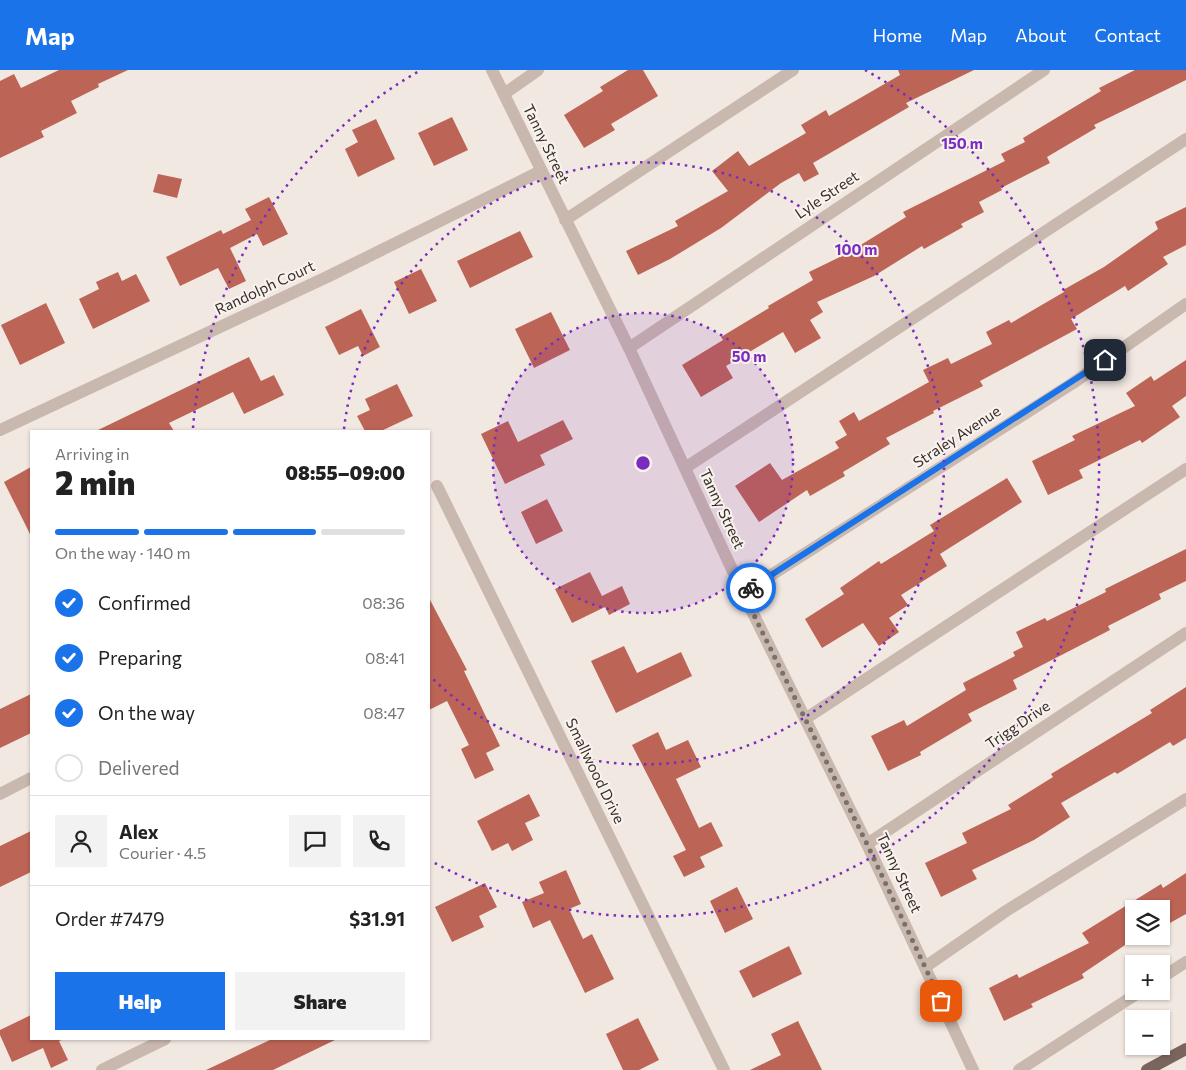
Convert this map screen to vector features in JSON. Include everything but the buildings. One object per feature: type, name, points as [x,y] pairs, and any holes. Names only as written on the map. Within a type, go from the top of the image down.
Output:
[{"type":"main road","points":[[1146,1070],[1186,1049]]},
{"type":"street","name":"Tanny Street","points":[[492,70],[629,348],[743,593],[867,844],[973,1070]]},
{"type":"street","points":[[504,94],[538,70]]},
{"type":"street","points":[[565,220],[793,70]]},
{"type":"street","name":"Lyle Street","points":[[629,348],[1044,70]]},
{"type":"street","points":[[685,468],[1186,139]]},
{"type":"street","name":"Randolph Court","points":[[0,430],[327,277],[541,171]]},
{"type":"street","name":"Straley Avenue","points":[[743,593],[1073,383],[1186,304]]},
{"type":"street","points":[[806,719],[1186,469]]},
{"type":"street","name":"Smallwood Drive","points":[[437,486],[724,1070]]},
{"type":"street","name":"Trigg Drive","points":[[867,844],[1186,633]]},
{"type":"street","points":[[0,794],[30,779]]},
{"type":"street","points":[[925,967],[1006,910],[1186,799]]},
{"type":"street","points":[[1170,972],[1186,962]]},
{"type":"street","points":[[1019,1070],[1127,1000]]},
{"type":"street","points":[[102,1070],[163,1040]]},
{"type":"way so far","points":[[751,588],[743,593],[867,844],[941,1001]]},
{"type":"route","points":[[751,588],[1073,383],[1105,360]]}]
